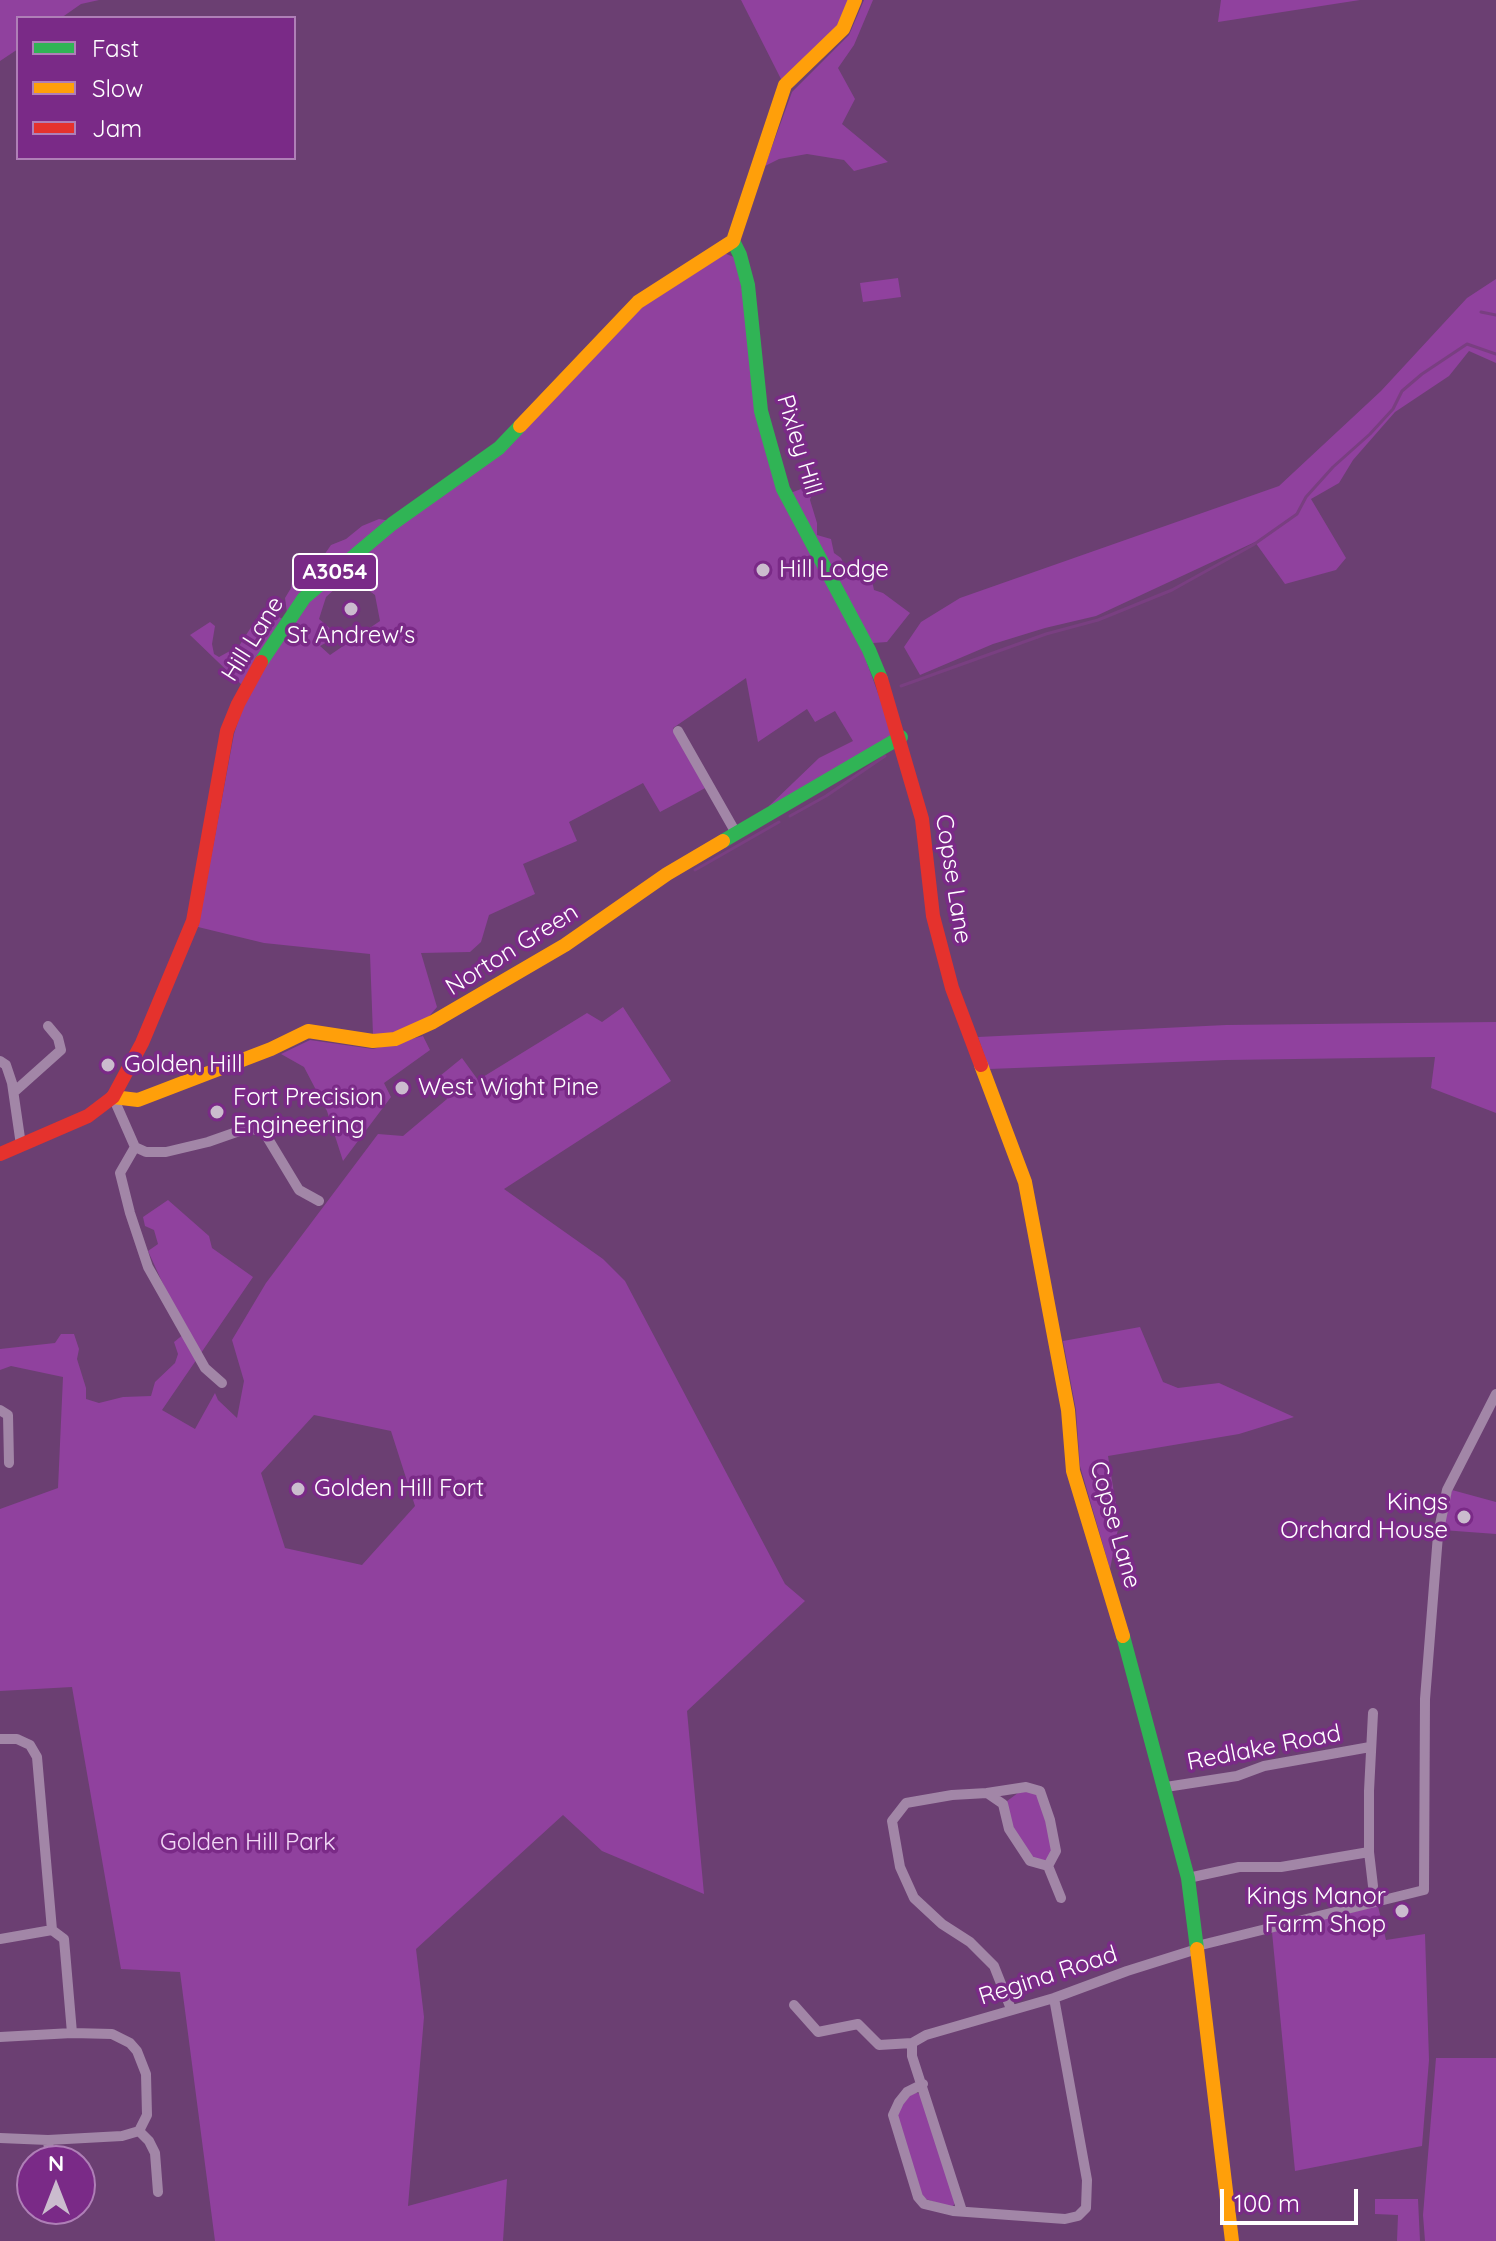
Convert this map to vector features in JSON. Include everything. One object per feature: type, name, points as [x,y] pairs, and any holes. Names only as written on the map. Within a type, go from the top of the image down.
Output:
[{"type":"street","points":[[733,241],[785,85],[843,29],[855,0]]},
{"type":"street","name":"Pixley Hill","points":[[733,241],[748,285],[761,411],[783,489],[869,650],[901,737]]},
{"type":"street","name":"Hill Lane","points":[[113,1097],[142,1043],[193,921],[227,731],[266,653],[304,598],[392,524],[499,448],[638,302],[733,241]]},
{"type":"street","points":[[678,731],[736,833]]},
{"type":"street","name":"Norton Green","points":[[113,1097],[138,1100],[271,1049],[308,1031],[373,1041],[395,1039],[433,1022],[565,945],[667,874],[901,737]]},
{"type":"street","name":"Copse Lane","points":[[901,737],[922,819],[933,916],[952,988],[1025,1182],[1068,1410],[1073,1471],[1166,1787],[1188,1878],[1232,2241]]},
{"type":"street","points":[[14,1092],[61,1050],[58,1038],[48,1026]]},
{"type":"street","points":[[0,1061],[6,1065],[14,1092],[21,1145]]},
{"type":"street","points":[[113,1097],[135,1147],[146,1152],[166,1152],[248,1128],[264,1132],[299,1190],[319,1201]]},
{"type":"street","name":"A3054","points":[[0,1154],[88,1116],[113,1097]]},
{"type":"street","points":[[135,1147],[120,1173],[148,1267],[205,1368],[222,1383]]},
{"type":"street","name":"Regina Road","points":[[912,2043],[926,2035],[1054,1998],[1197,1947],[1424,1890],[1425,1699],[1438,1535],[1447,1490],[1496,1394]]},
{"type":"street","points":[[0,1410],[8,1415],[9,1463]]},
{"type":"street","points":[[1373,1713],[1369,1852],[1373,1886]]},
{"type":"street","points":[[0,1739],[17,1739],[30,1745],[37,1757],[52,1930]]},
{"type":"street","name":"Redlake Road","points":[[1166,1787],[1237,1776],[1264,1766],[1370,1747]]},
{"type":"street","points":[[1011,2009],[994,1966],[970,1942],[942,1924],[914,1898],[900,1867],[892,1821],[906,1803],[1026,1787],[1040,1791],[1056,1851],[1048,1866]]},
{"type":"street","points":[[987,1793],[1003,1804],[1009,1829],[1030,1861],[1048,1866]]},
{"type":"street","points":[[1188,1878],[1239,1867],[1281,1867],[1369,1852]]},
{"type":"street","points":[[1048,1866],[1061,1898]]},
{"type":"street","points":[[0,1939],[52,1930],[64,1939],[72,2033]]},
{"type":"street","points":[[923,2084],[907,2092],[893,2115],[918,2197],[924,2204],[962,2211],[1065,2219],[1078,2216],[1086,2208],[1087,2180],[1054,1998]]},
{"type":"street","points":[[794,2005],[818,2032],[817,2044]]},
{"type":"street","points":[[818,2032],[858,2024],[879,2045],[912,2043],[912,2056],[962,2211]]},
{"type":"street","points":[[0,2037],[112,2034],[130,2043],[137,2051],[146,2074],[147,2115],[139,2131],[122,2136],[48,2140],[0,2138]]},
{"type":"street","points":[[139,2131],[155,2153],[158,2192]]},
{"type":"street","points":[[48,2140],[48,2145]]},
{"type":"green space","points":[[0,0],[99,0],[81,4],[64,16],[16,16],[16,50],[0,61]]},
{"type":"green space","points":[[741,0],[851,0],[841,24],[782,81]]},
{"type":"green space","points":[[864,0],[873,0],[854,45],[838,68],[855,99],[842,124],[888,162],[854,171],[844,160],[807,154],[779,159],[765,166],[792,92],[849,35]]},
{"type":"green space","points":[[1221,0],[1360,0],[1218,22]]},
{"type":"green space","points":[[724,253],[736,258],[782,496],[812,485],[810,500],[817,535],[831,539],[834,553],[841,558],[847,571],[861,571],[871,576],[874,590],[910,613],[887,642],[873,643],[863,652],[895,740],[773,812],[769,806],[819,758],[853,741],[835,711],[815,722],[807,709],[758,742],[746,678],[673,728],[709,786],[660,812],[643,783],[569,822],[577,841],[523,864],[535,894],[489,915],[481,942],[470,952],[421,953],[437,1007],[426,1020],[394,1033],[373,1035],[370,954],[264,943],[198,927],[234,734],[243,706],[287,613],[285,598],[291,588],[294,562],[298,558],[322,558],[331,545],[346,539],[362,526],[379,519],[390,521],[498,454],[643,305]],"holes":[[[349,576],[375,595],[380,621],[330,655],[320,646],[329,641],[332,630],[319,619],[326,597]]]},
{"type":"green space","points":[[898,278],[901,297],[863,302],[860,283]]},
{"type":"green space","points":[[1496,279],[1496,363],[1469,351],[1449,376],[1395,412],[1353,460],[1339,483],[1311,499],[1346,558],[1336,570],[1285,584],[1255,542],[1096,616],[993,644],[920,675],[904,647],[921,622],[960,598],[1279,486],[1381,391],[1467,298]]},
{"type":"green space","points":[[268,612],[285,620],[243,686],[190,635],[210,622],[215,626],[214,654],[219,657],[239,646],[257,618]]},
{"type":"green space","name":"Golden Hill Park","points":[[623,1007],[671,1081],[504,1189],[603,1259],[625,1281],[785,1584],[805,1601],[687,1711],[704,1894],[602,1851],[563,1815],[416,1949],[424,2017],[408,2206],[507,2179],[503,2241],[215,2241],[180,1972],[121,1969],[72,1687],[0,1691],[0,1509],[58,1488],[63,1377],[11,1366],[0,1370],[0,1349],[55,1343],[61,1334],[74,1334],[86,1399],[99,1403],[123,1397],[151,1396],[155,1382],[175,1363],[178,1354],[174,1342],[189,1330],[169,1297],[148,1251],[158,1244],[154,1230],[145,1226],[143,1217],[168,1200],[209,1236],[212,1248],[253,1277],[162,1410],[195,1429],[215,1393],[237,1418],[244,1381],[232,1340],[266,1283],[378,1134],[403,1136],[447,1099],[435,1080],[462,1058],[478,1080],[587,1013],[602,1022]],"holes":[[[314,1415],[391,1431],[415,1506],[362,1565],[285,1548],[261,1473]]]},
{"type":"green space","points":[[1496,1022],[1496,1113],[1431,1088],[1435,1057],[1226,1060],[989,1069],[978,1037],[1226,1025]]},
{"type":"green space","points":[[423,1036],[430,1050],[384,1083],[391,1097],[343,1161],[327,1111],[304,1067],[281,1054],[310,1040],[373,1049]]},
{"type":"green space","points":[[1140,1327],[1163,1382],[1178,1388],[1219,1383],[1294,1417],[1239,1434],[1108,1456],[1119,1524],[1110,1569],[1080,1466],[1076,1410],[1063,1341]]},
{"type":"green space","points":[[1452,1490],[1496,1502],[1496,1534],[1442,1530]]},
{"type":"green space","points":[[1026,1787],[1040,1791],[1056,1851],[1048,1866],[1030,1861],[1009,1829],[1003,1804]]},
{"type":"green space","points":[[1378,1906],[1386,1940],[1425,1934],[1429,2060],[1422,2146],[1295,2171],[1272,1932]]},
{"type":"green space","points":[[1436,2058],[1496,2058],[1496,2241],[1425,2241],[1423,2215]]},
{"type":"green space","points":[[913,2092],[921,2094],[955,2203],[953,2206],[923,2198],[896,2113]]},
{"type":"green space","points":[[1375,2199],[1418,2199],[1420,2241],[1397,2241],[1398,2215],[1375,2214]]},
{"type":"waterway","points":[[1481,312],[1496,315]]},
{"type":"waterway","points":[[901,686],[1046,634],[1098,620],[1172,590],[1253,545],[1297,514],[1306,497],[1333,467],[1370,434],[1393,409],[1402,391],[1422,374],[1467,344],[1496,354]]},
{"type":"waterway","points":[[790,816],[885,756]]},
{"type":"waterway","points":[[695,870],[779,822]]},
{"type":"traffic: fast","points":[[733,241],[748,285],[761,411],[783,489],[869,650],[881,679]]},
{"type":"traffic: fast","points":[[261,662],[304,598],[392,524],[499,448],[520,426]]},
{"type":"traffic: fast","points":[[723,841],[901,737]]},
{"type":"traffic: fast","points":[[1123,1636],[1188,1878],[1197,1949]]},
{"type":"traffic: slow","points":[[520,426],[638,302],[733,241],[785,85],[843,29],[855,0]]},
{"type":"traffic: slow","points":[[113,1097],[138,1100],[271,1049],[308,1031],[373,1041],[395,1039],[433,1022],[565,945],[667,874],[723,841]]},
{"type":"traffic: slow","points":[[981,1065],[1025,1182],[1068,1410],[1073,1471],[1123,1636]]},
{"type":"traffic: slow","points":[[1197,1949],[1232,2241]]},
{"type":"traffic: jam","points":[[0,1154],[88,1116],[113,1097],[142,1043],[193,921],[227,731],[261,662]]},
{"type":"traffic: jam","points":[[881,679],[922,819],[933,916],[952,988],[981,1065]]},
{"type":"place","name":"Hill Lodge","points":[[763,570]]},
{"type":"place","name":"St Andrew's","points":[[351,609]]},
{"type":"place","name":"Golden Hill","points":[[108,1065]]},
{"type":"place","name":"West Wight Pine","points":[[402,1088]]},
{"type":"place","name":"Fort Precision Engineering","points":[[217,1112]]},
{"type":"place","name":"Golden Hill Fort","points":[[298,1489]]},
{"type":"place","name":"Kings Orchard House","points":[[1464,1517]]},
{"type":"place","name":"Kings Manor Farm Shop","points":[[1402,1911]]}]
